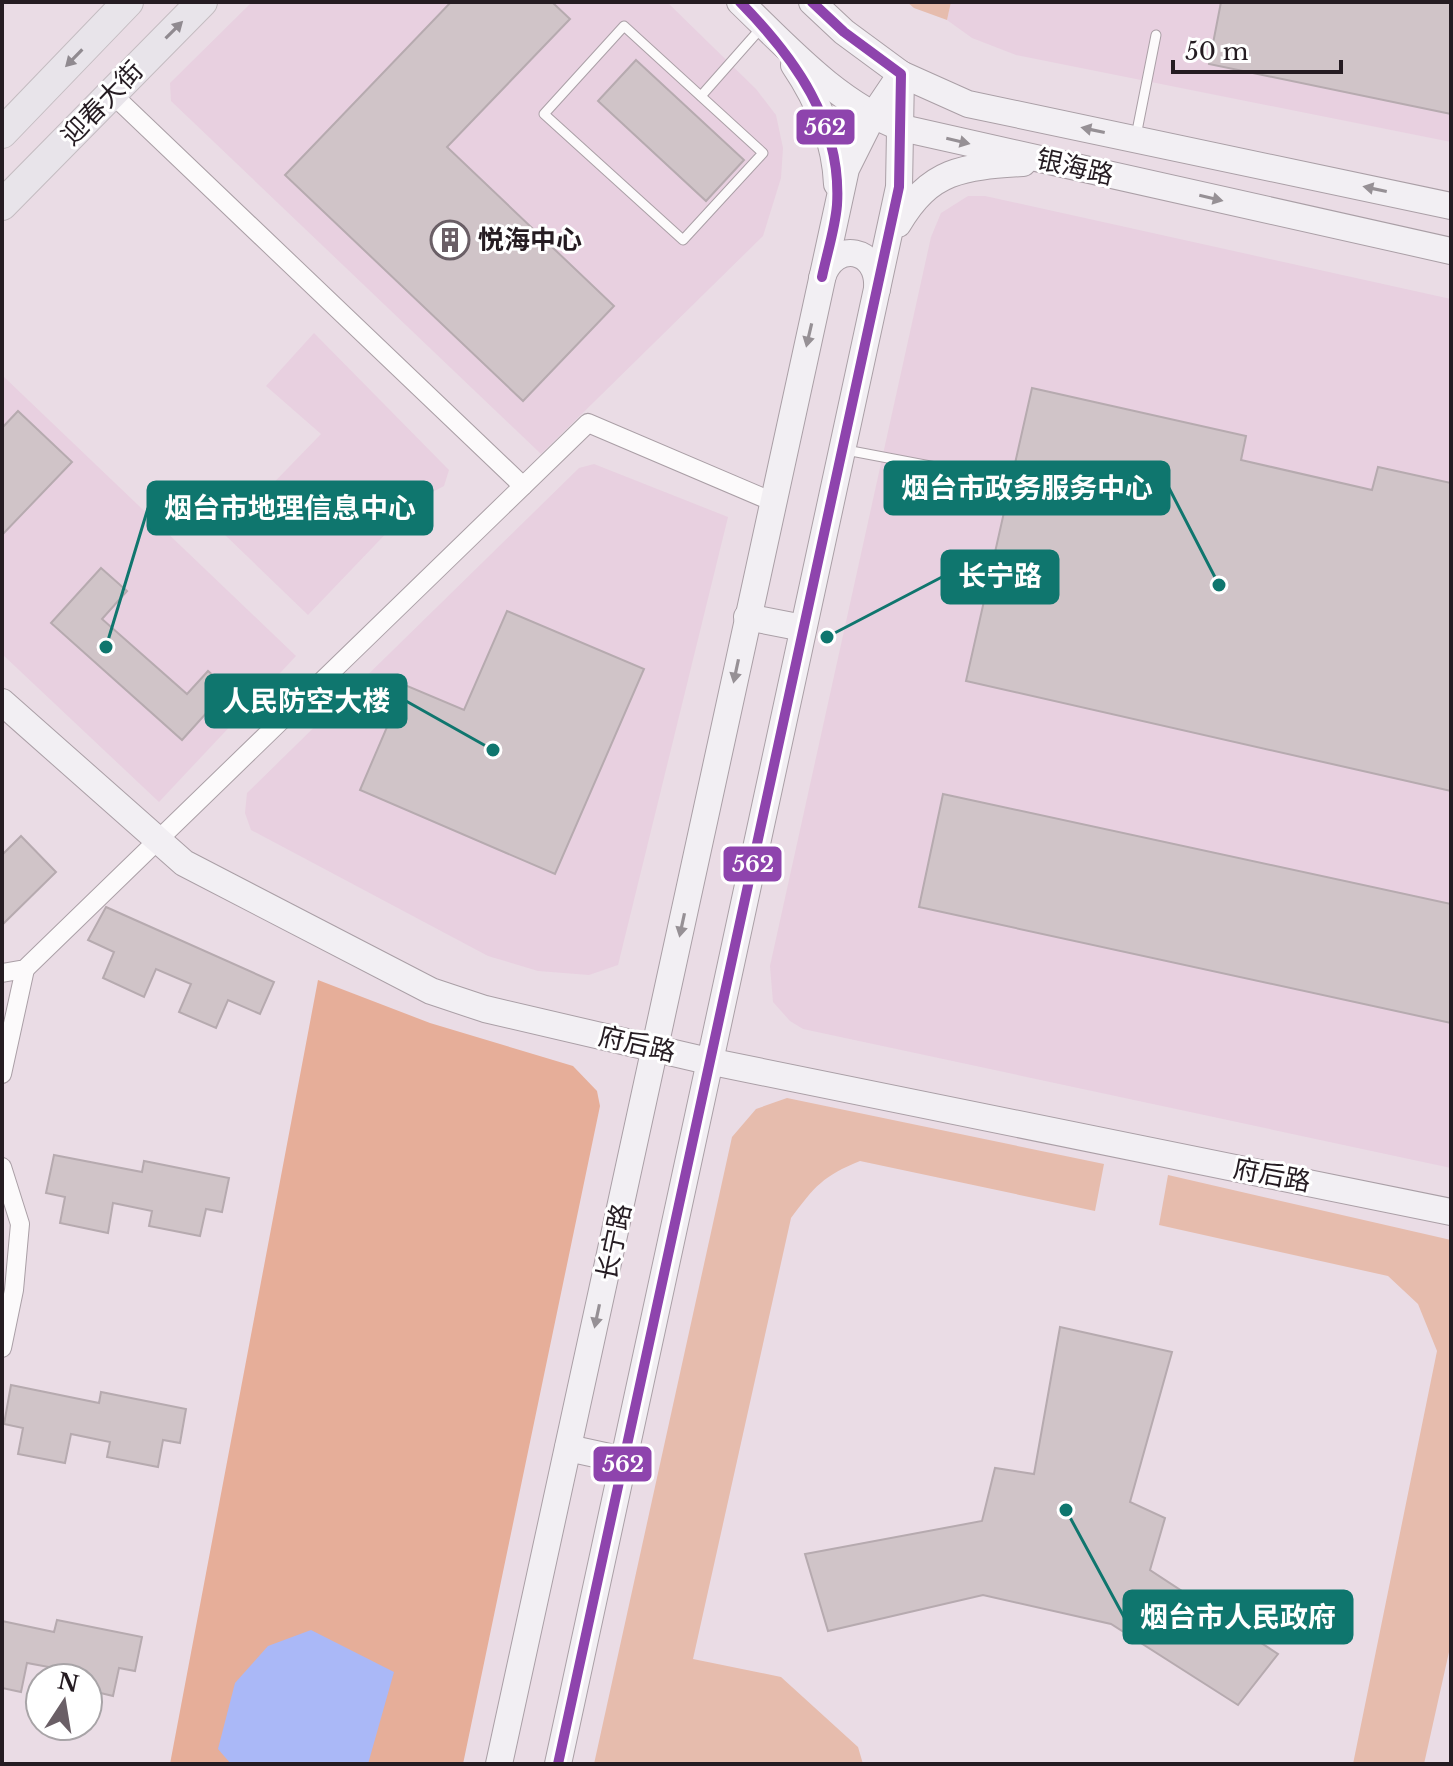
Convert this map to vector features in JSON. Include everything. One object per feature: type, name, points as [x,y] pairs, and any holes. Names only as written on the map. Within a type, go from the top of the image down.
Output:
[{"type":"main road","name":"迎春大街","points":[[2,133],[128,2]]},
{"type":"main road","name":"迎春大街","points":[[2,205],[202,2]]},
{"type":"street","name":"银海路","points":[[740,2],[816,75],[872,117],[902,128],[1451,251]]},
{"type":"street","name":"银海路","points":[[812,2],[844,32],[901,74],[968,104],[1451,206]]},
{"type":"street","points":[[769,30],[804,80],[836,151],[838,204]]},
{"type":"street","name":"长宁路","points":[[499,1764],[656,1049],[771,501],[846,169],[872,117],[901,74]]},
{"type":"street","name":"长宁路","points":[[558,1764],[899,187],[901,74]]},
{"type":"street","points":[[111,93],[523,486]]},
{"type":"street","points":[[888,241],[912,199],[929,184],[945,176],[992,165],[1046,161]]},
{"type":"street","points":[[821,284],[825,269],[834,258],[848,253],[862,255],[873,265],[876,293]]},
{"type":"street","points":[[2,1074],[25,969],[588,423],[771,501]]},
{"type":"street","points":[[747,617],[803,628]]},
{"type":"street","name":"府后路","points":[[2,702],[184,863],[431,991],[485,1009],[708,1061],[1451,1212]]},
{"type":"street","points":[[2,973],[25,969]]},
{"type":"street","points":[[2,1167],[20,1224],[14,1290],[2,1348]]},
{"type":"street","points":[[568,1448],[623,1460]]},
{"type":"lane","points":[[624,26],[701,96],[763,153],[683,240],[544,114],[624,26]]},
{"type":"lane","points":[[701,96],[769,30]]},
{"type":"lane","points":[[1135,139],[1156,35]]},
{"type":"lane","points":[[842,449],[946,469]]},
{"type":"shaded area","points":[[252,2],[667,2],[756,89],[776,115],[783,148],[781,178],[763,236],[541,454],[171,101],[170,83]]},
{"type":"shaded area","points":[[907,2],[951,2],[947,20],[914,8]]},
{"type":"shaded area","points":[[951,2],[1451,2],[1451,142],[1016,55],[972,38],[947,20]]},
{"type":"shaded area","points":[[968,196],[985,196],[1451,299],[1451,1168],[803,1029],[790,1021],[773,1002],[770,966],[931,237],[941,213]]},
{"type":"shaded area","points":[[314,333],[449,470],[444,486],[419,499],[308,615],[224,534],[321,434],[266,386]]},
{"type":"shaded area","points":[[2,375],[296,656],[159,802],[2,654]]},
{"type":"shaded area","points":[[594,464],[728,517],[618,965],[589,975],[538,971],[488,956],[251,830],[245,813],[247,793],[579,468]]},
{"type":"shaded area","points":[[318,980],[430,1023],[573,1066],[597,1091],[600,1106],[463,1764],[170,1764]]},
{"type":"shaded area","points":[[787,1098],[1104,1164],[1095,1211],[860,1161],[828,1177],[814,1190],[791,1218],[693,1659],[781,1677],[858,1747],[863,1764],[594,1764],[732,1137],[756,1109]]},
{"type":"shaded area","points":[[1168,1175],[1451,1240],[1451,1643],[1424,1764],[1353,1764],[1437,1351],[1418,1304],[1388,1276],[1159,1225]]},
{"type":"water","points":[[311,1630],[394,1672],[368,1764],[231,1764],[218,1749],[235,1683],[268,1646]]},
{"type":"building","name":"悦海中心","points":[[451,2],[552,2],[570,19],[447,147],[614,306],[523,401],[285,175]]},
{"type":"building","points":[[1221,2],[1451,2],[1451,114],[1209,64]]},
{"type":"building","points":[[636,60],[744,160],[706,201],[598,101]]},
{"type":"building","points":[[1032,388],[1246,436],[1241,460],[1372,490],[1378,467],[1451,483],[1451,791],[966,681]]},
{"type":"building","points":[[18,411],[72,462],[2,535],[2,428]]},
{"type":"building","points":[[101,568],[127,591],[102,619],[187,694],[208,671],[228,689],[182,740],[51,623]]},
{"type":"building","points":[[507,611],[644,669],[555,874],[360,790],[405,685],[464,710]]},
{"type":"building","points":[[943,794],[1451,904],[1451,1023],[919,907]]},
{"type":"building","points":[[21,836],[56,872],[2,925],[2,855]]},
{"type":"building","points":[[106,907],[274,982],[260,1014],[228,1000],[216,1028],[179,1012],[191,984],[156,969],[144,997],[103,978],[114,952],[88,940]]},
{"type":"building","points":[[54,1155],[142,1172],[144,1161],[229,1178],[222,1212],[206,1209],[200,1236],[149,1226],[152,1211],[113,1203],[108,1233],[60,1223],[65,1197],[46,1193]]},
{"type":"building","points":[[1060,1327],[1172,1352],[1130,1502],[1165,1518],[1150,1570],[1278,1654],[1238,1705],[1111,1624],[983,1595],[828,1631],[805,1554],[982,1521],[995,1468],[1034,1474]]},
{"type":"building","points":[[11,1385],[99,1403],[101,1392],[186,1409],[180,1443],[163,1440],[158,1467],[107,1457],[110,1442],[71,1434],[65,1463],[18,1454],[23,1428],[4,1424]]},
{"type":"building","points":[[57,1620],[142,1637],[135,1671],[119,1668],[113,1696],[104,1694],[104,1662],[24,1662],[21,1692],[2,1688],[2,1621],[54,1632]]},
{"type":"transit line","name":"562","points":[[740,2],[796,69],[811,94],[832,147],[837,175],[837,205],[822,277]]},
{"type":"transit line","name":"562","points":[[558,1764],[899,187],[901,74],[844,32],[812,2]]},
{"type":"place","name":"悦海中心","points":[[450,240]]},
{"type":"place","name":"烟台市政务服务中心","points":[[1219,585]]},
{"type":"place","name":"长宁路","points":[[827,637]]},
{"type":"place","name":"烟台市地理信息中心","points":[[106,647]]},
{"type":"place","name":"人民防空大楼","points":[[493,750]]},
{"type":"place","name":"烟台市人民政府","points":[[1066,1510]]}]
